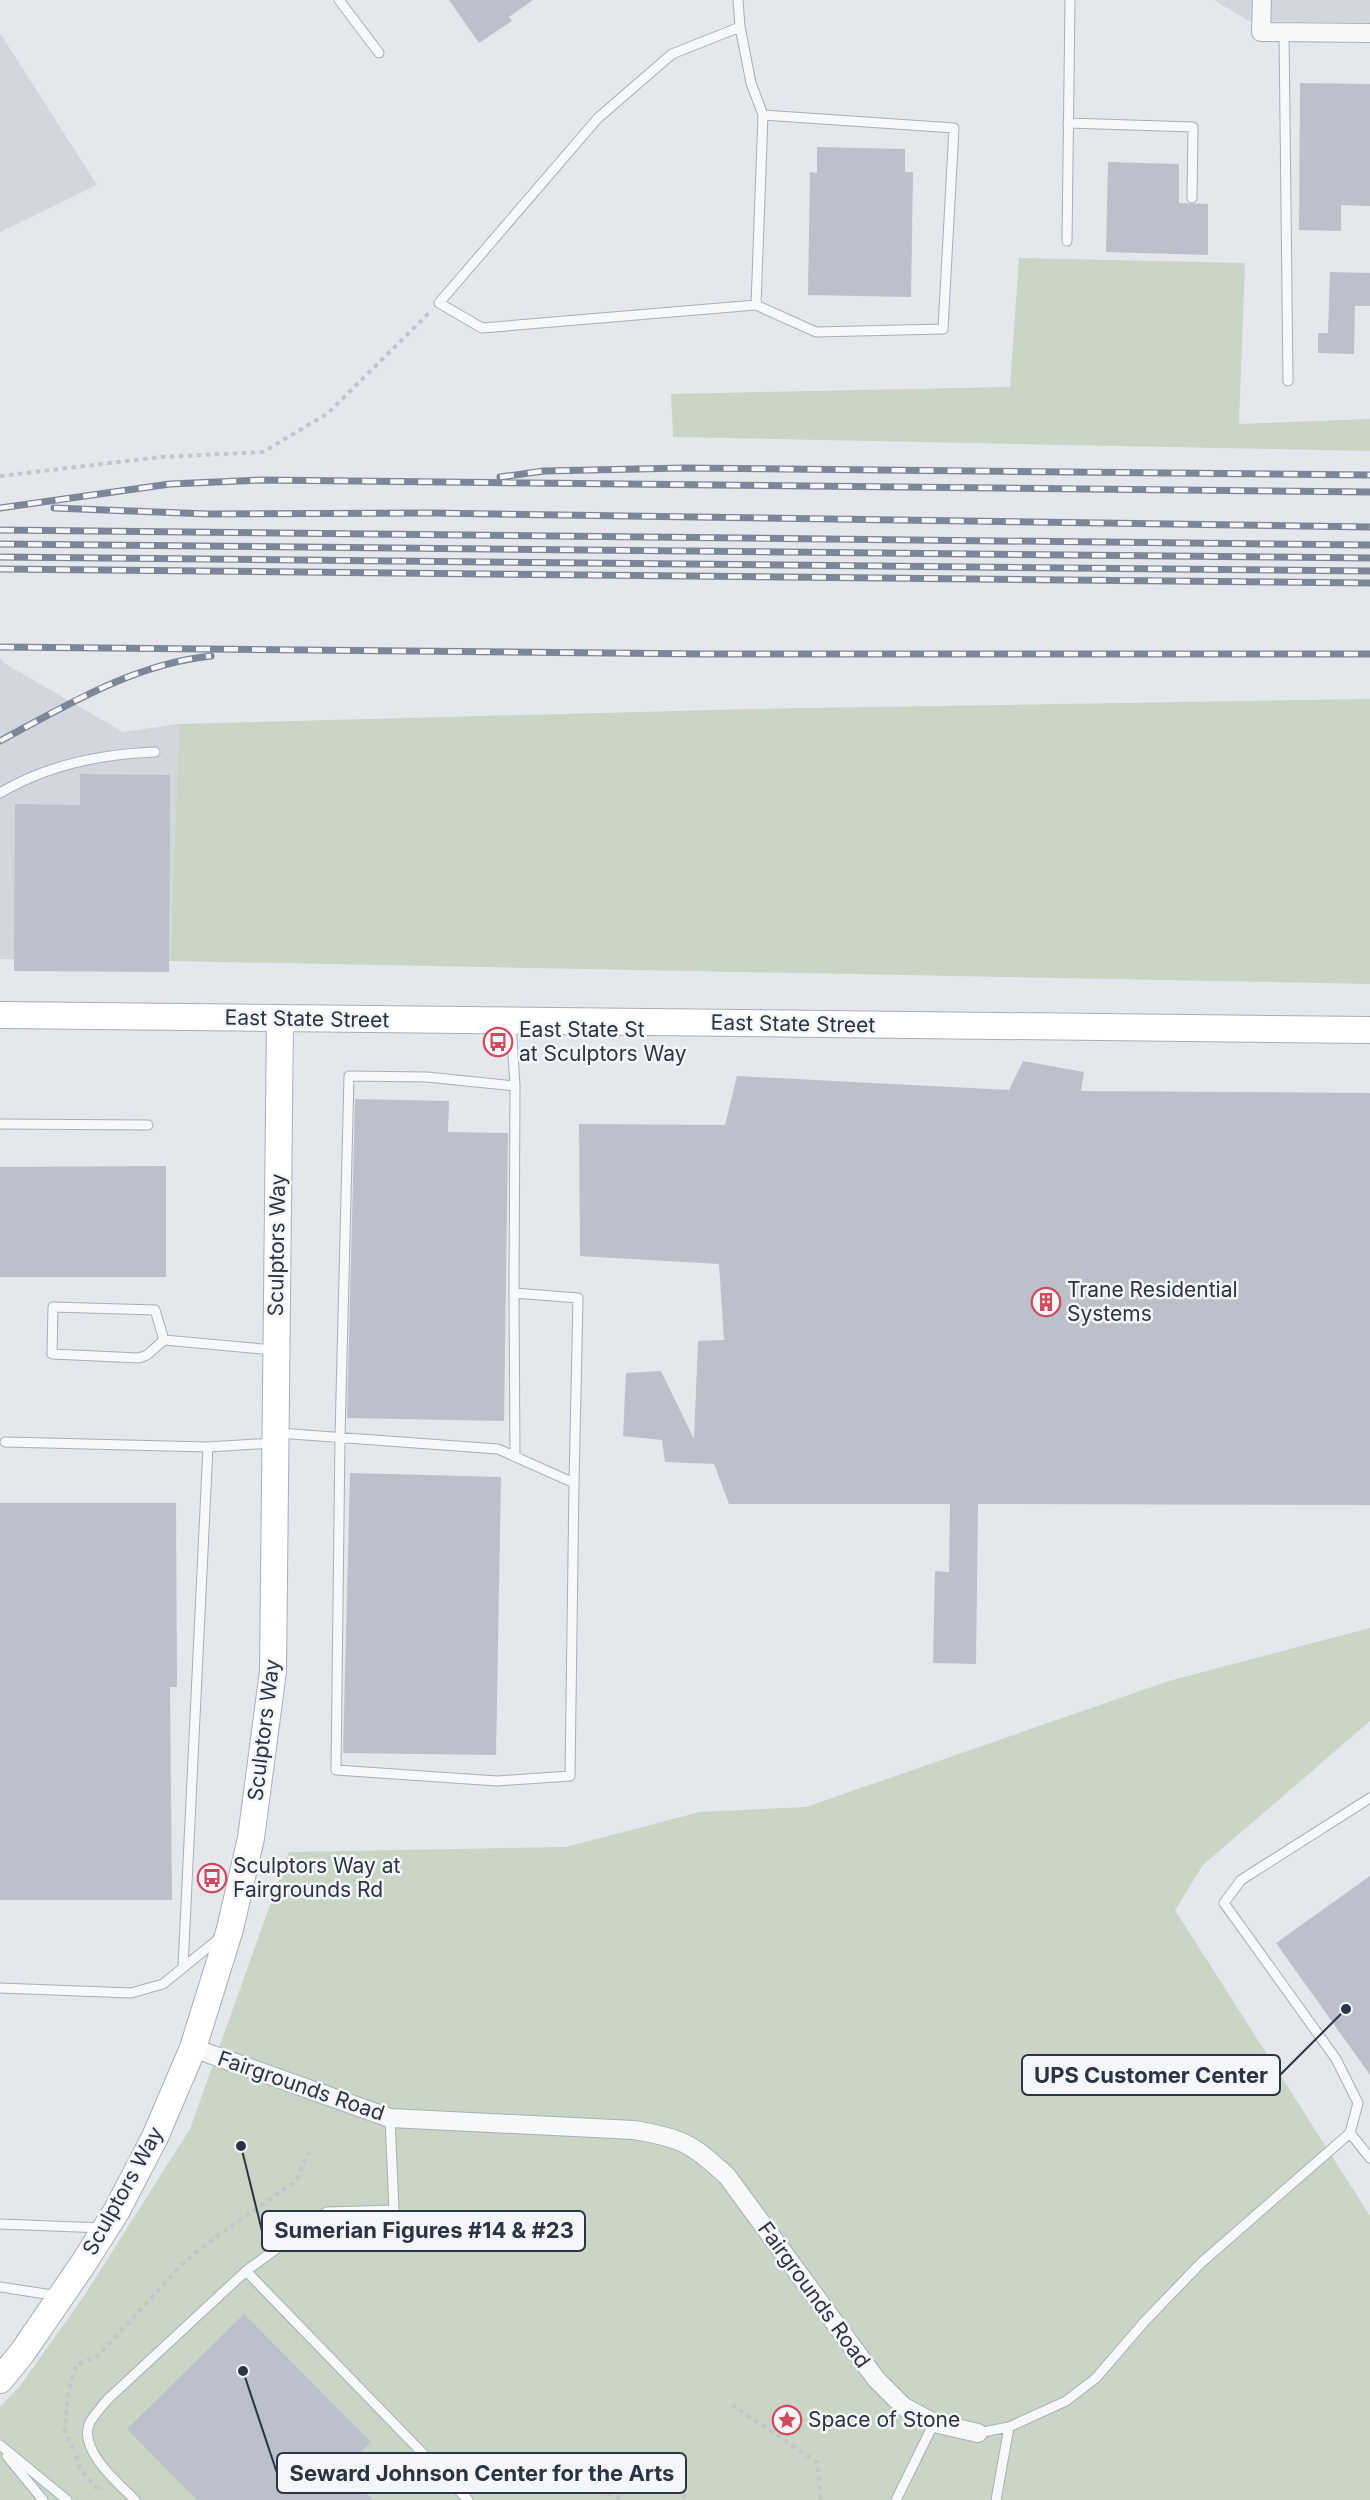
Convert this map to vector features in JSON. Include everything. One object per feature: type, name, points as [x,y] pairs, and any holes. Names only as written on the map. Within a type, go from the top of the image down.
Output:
[{"type":"street","points":[[1262,0],[1261,32],[1370,33]]},
{"type":"street","name":"East State Street","points":[[0,1015],[1370,1030]]},
{"type":"street","name":"Sculptors Way","points":[[0,2380],[22,2354],[62,2297],[106,2228],[155,2137],[193,2048],[230,1929],[251,1838],[273,1671],[280,1018]]},
{"type":"street","name":"Fairgrounds Road","points":[[193,2048],[390,2118],[634,2130],[669,2135],[697,2148],[727,2176],[876,2379],[904,2407],[934,2423],[978,2433]]},
{"type":"lane","points":[[339,0],[379,53]]},
{"type":"lane","points":[[738,0],[740,27],[751,83],[763,115],[756,305]]},
{"type":"lane","points":[[1067,241],[1070,0]]},
{"type":"lane","points":[[740,27],[672,54],[598,118],[439,303],[482,328],[756,305],[816,332],[943,329],[954,128],[763,115]]},
{"type":"lane","points":[[1284,33],[1288,381]]},
{"type":"lane","points":[[1068,123],[1193,127],[1192,198]]},
{"type":"lane","points":[[0,793],[23,779],[48,770],[115,754],[155,752]]},
{"type":"lane","points":[[511,1021],[515,1086],[515,1456]]},
{"type":"lane","points":[[514,1293],[578,1298],[570,1776],[497,1781],[336,1770],[340,1437],[349,1076],[427,1077],[515,1086]]},
{"type":"lane","points":[[0,1124],[148,1125]]},
{"type":"lane","points":[[164,1340],[154,1310],[53,1307],[52,1354],[139,1358],[147,1355],[164,1340],[276,1350]]},
{"type":"lane","points":[[5,1442],[208,1447],[275,1438],[340,1437],[498,1449],[574,1483]]},
{"type":"lane","points":[[183,1967],[208,1447]]},
{"type":"lane","points":[[1370,1798],[1241,1880],[1224,1903],[1336,2058],[1358,2103],[1350,2133],[1370,2158]]},
{"type":"lane","points":[[0,1988],[131,1993],[163,1984],[230,1929]]},
{"type":"lane","points":[[135,2500],[104,2468],[89,2442],[87,2433],[90,2423],[108,2399],[246,2271],[327,2212],[394,2210],[390,2118]]},
{"type":"lane","name":"Fairgrounds Road","points":[[978,2433],[1009,2427],[1066,2401],[1096,2378],[1145,2321],[1201,2263],[1350,2133]]},
{"type":"lane","points":[[0,2224],[106,2228]]},
{"type":"lane","points":[[246,2271],[468,2500]]},
{"type":"lane","points":[[0,2287],[62,2297]]},
{"type":"lane","points":[[896,2500],[934,2423]]},
{"type":"lane","points":[[996,2500],[1009,2427]]},
{"type":"lane","points":[[0,2446],[43,2500]]},
{"type":"lane","points":[[0,2446],[67,2500]]},
{"type":"path","points":[[0,476],[161,457],[262,452],[327,414],[439,303]]},
{"type":"path","points":[[113,2478],[99,2491],[81,2470],[65,2431],[68,2392],[76,2365],[98,2356],[184,2262],[296,2181],[309,2152]]},
{"type":"path","points":[[732,2405],[817,2462],[821,2500]]},
{"type":"path","points":[[620,2461],[624,2468],[633,2474],[656,2480],[671,2477],[679,2479],[685,2500]]},
{"type":"path","points":[[581,2488],[607,2493],[624,2500]]},
{"type":"shaded area","points":[[1214,0],[1370,0],[1370,23],[1249,21]]},
{"type":"shaded area","points":[[0,33],[97,185],[0,232]]},
{"type":"shaded area","points":[[0,657],[4,663],[123,732],[179,724],[170,961],[0,959]]},
{"type":"green space","points":[[1019,258],[1245,263],[1239,424],[1370,419],[1370,451],[673,437],[671,394],[1010,387]]},
{"type":"green space","points":[[1370,699],[1370,984],[170,961],[179,724],[752,709]]},
{"type":"green space","points":[[1370,1628],[1370,1721],[1203,1865],[1175,1910],[1370,2216],[1370,2500],[0,2500],[0,2407],[20,2386],[84,2296],[190,2129],[289,1852],[566,1847],[700,1812],[806,1807],[1169,1681]]},
{"type":"building","points":[[449,0],[533,0],[509,17],[512,21],[479,43]]},
{"type":"building","points":[[1300,83],[1370,84],[1370,206],[1341,205],[1341,231],[1299,230]]},
{"type":"building","points":[[817,147],[905,149],[905,172],[913,172],[911,297],[808,295],[810,172],[817,173]]},
{"type":"building","points":[[1108,162],[1179,164],[1179,203],[1208,204],[1208,255],[1106,252]]},
{"type":"building","points":[[1330,272],[1370,273],[1370,306],[1355,306],[1354,354],[1318,353],[1318,333],[1328,333]]},
{"type":"building","points":[[80,774],[170,775],[169,972],[14,971],[15,804],[80,805]]},
{"type":"building","name":"Trane Residential Systems","points":[[1023,1061],[1084,1072],[1081,1091],[1370,1093],[1370,1505],[978,1504],[976,1664],[933,1663],[935,1571],[949,1572],[950,1504],[729,1504],[714,1464],[665,1462],[662,1440],[623,1436],[626,1373],[661,1371],[694,1439],[698,1341],[724,1340],[719,1264],[580,1256],[579,1124],[725,1125],[737,1076],[1009,1090]]},
{"type":"building","points":[[355,1099],[449,1101],[448,1132],[508,1133],[504,1421],[347,1418]]},
{"type":"building","points":[[166,1166],[166,1277],[0,1277],[0,1167]]},
{"type":"building","points":[[350,1473],[501,1477],[496,1755],[343,1753]]},
{"type":"building","points":[[0,1503],[176,1503],[177,1687],[170,1687],[172,1900],[0,1900]]},
{"type":"building","points":[[1370,1876],[1370,2075],[1276,1943]]},
{"type":"building","points":[[244,2314],[371,2442],[343,2470],[373,2500],[197,2500],[127,2429]]},
{"type":"railway","points":[[500,477],[544,471],[683,468],[1370,475]]},
{"type":"railway","points":[[0,508],[170,484],[262,480],[1370,492]]},
{"type":"railway","points":[[54,508],[208,514],[432,513],[1370,527]]},
{"type":"railway","points":[[0,530],[1370,545]]},
{"type":"railway","points":[[0,544],[1370,558]]},
{"type":"railway","points":[[0,557],[1370,571]]},
{"type":"railway","points":[[0,569],[1370,583]]},
{"type":"railway","points":[[0,647],[706,654],[1370,654]]},
{"type":"railway","points":[[0,741],[76,700],[128,677],[183,660],[211,656]]},
{"type":"place","name":"East State St at Sculptors Way","points":[[498,1042]]},
{"type":"place","name":"Trane Residential Systems","points":[[1046,1302]]},
{"type":"place","name":"Sculptors Way at Fairgrounds Rd","points":[[212,1878]]},
{"type":"place","name":"UPS Customer Center","points":[[1346,2009]]},
{"type":"place","name":"Sumerian Figures #14 & #23","points":[[241,2146]]},
{"type":"place","name":"Seward Johnson Center for the Arts","points":[[243,2371]]},
{"type":"place","name":"Space of Stone","points":[[787,2420]]}]
